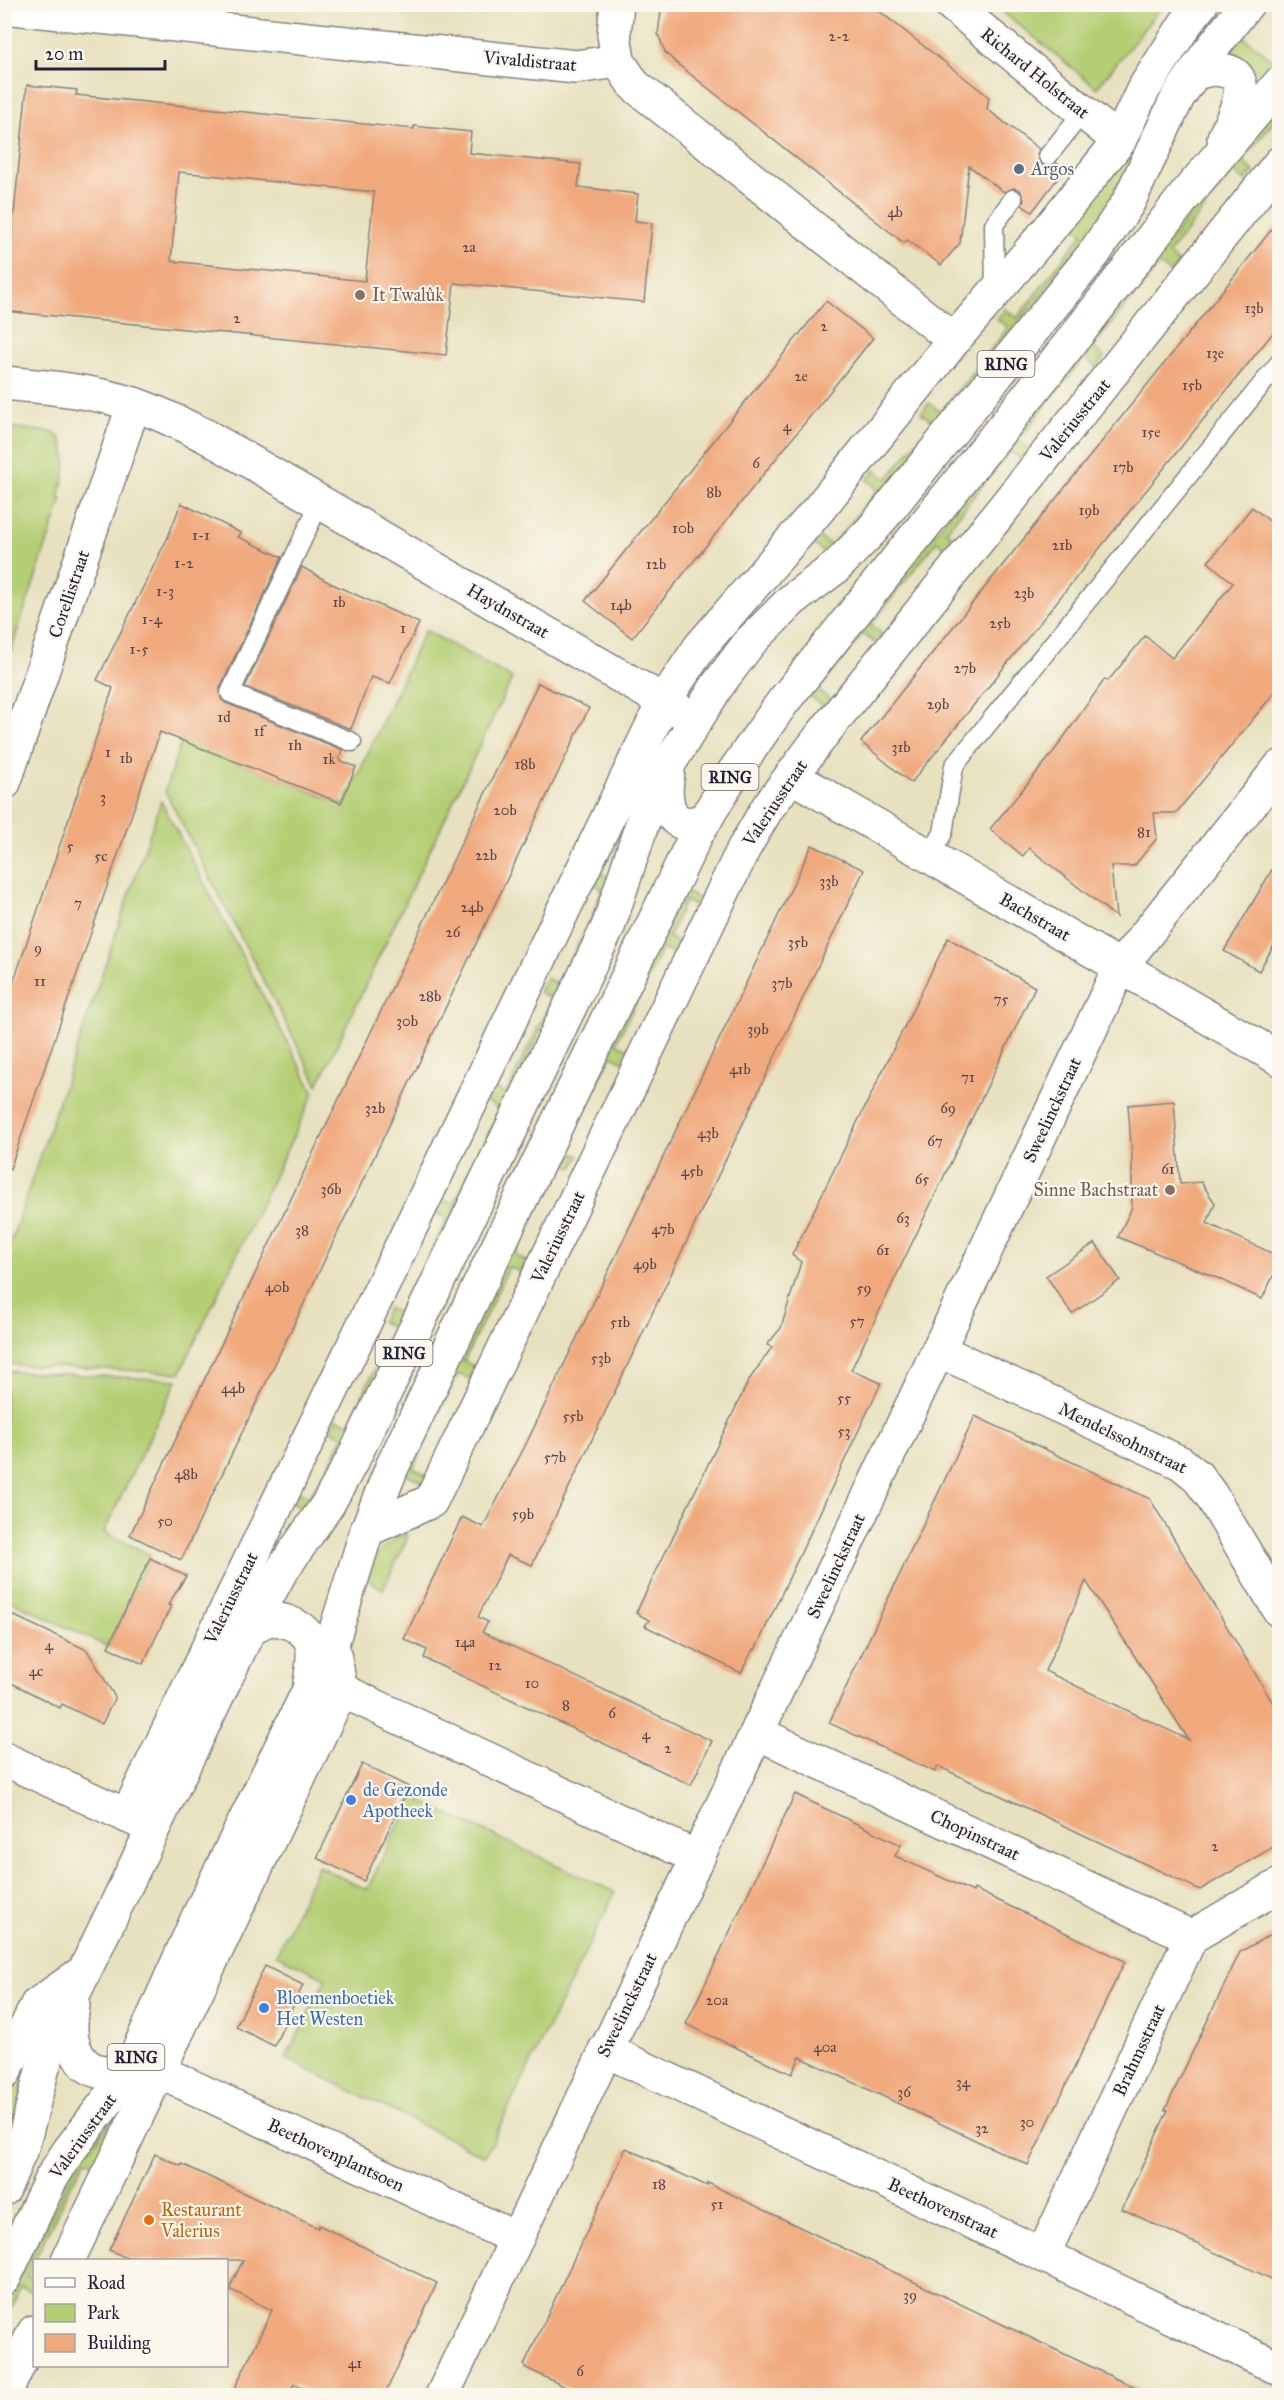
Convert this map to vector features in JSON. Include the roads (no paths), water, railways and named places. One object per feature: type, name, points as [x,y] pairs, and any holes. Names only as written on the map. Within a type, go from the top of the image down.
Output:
[{"type":"street","points":[[617,4],[614,34],[618,61],[634,85],[954,340]]},
{"type":"street","name":"Richard Holstraat","points":[[951,4],[1119,141]]},
{"type":"street","name":"Valeriusstraat","points":[[4,2189],[23,2144],[43,2067],[58,2026],[80,1982],[140,1822],[664,701],[700,647],[777,558],[1119,141],[1143,90],[1186,23],[1201,4]]},
{"type":"street","name":"Valeriusstraat","points":[[140,1822],[280,1574],[328,1504],[354,1457],[608,927],[645,815],[670,762],[695,720],[750,642],[782,609],[836,567],[872,530],[1093,255],[1128,203],[1186,85],[1247,4]]},
{"type":"street","name":"Vivaldistraat","points":[[4,7],[233,18],[576,68],[618,61]]},
{"type":"street","name":"Valeriusstraat","points":[[1186,85],[1207,68],[1232,72],[1241,85],[1240,100],[1216,159]]},
{"type":"street","points":[[1151,78],[1186,85]]},
{"type":"street","name":"Valeriusstraat","points":[[68,2259],[146,2066],[204,1905],[332,1643],[380,1493],[673,879],[706,819],[732,775],[782,704],[1216,159],[1280,83]]},
{"type":"street","name":"Valeriusstraat","points":[[367,1530],[431,1501],[744,848],[768,807],[1280,163]]},
{"type":"street","name":"Haydnstraat","points":[[4,383],[61,388],[134,404],[206,436],[695,720]]},
{"type":"street","name":"Corellistraat","points":[[4,783],[134,404]]},
{"type":"street","points":[[777,558],[782,609]]},
{"type":"street","name":"Valeriusstraat","points":[[670,762],[665,791],[670,812],[677,820],[688,825],[706,819]]},
{"type":"street","name":"Sweelinckstraat","points":[[453,2392],[515,2238],[758,1733],[1120,967],[1280,767]]},
{"type":"street","name":"Bachstraat","points":[[791,776],[1280,1059]]},
{"type":"street","name":"Mendelssohnstraat","points":[[938,1350],[1181,1463],[1197,1476],[1211,1495],[1280,1611]]},
{"type":"street","name":"Valeriusstraat","points":[[248,1632],[264,1621],[277,1620],[288,1622],[308,1636],[312,1647],[313,1663],[309,1688]]},
{"type":"street","name":"Valeriusstraat","points":[[4,2278],[51,2179],[68,2152],[128,2074],[146,2066],[341,1690],[332,1643]]},
{"type":"street","points":[[341,1690],[698,1858]]},
{"type":"street","name":"Chopinstraat","points":[[758,1733],[1191,1937]]},
{"type":"street","points":[[4,1759],[140,1822]]},
{"type":"street","points":[[1191,1937],[1280,1885]]},
{"type":"street","name":"Brahmsstraat","points":[[1043,2255],[1191,1937]]},
{"type":"street","points":[[4,2073],[37,2005],[80,1982]]},
{"type":"street","name":"Valeriusstraat","points":[[80,1982],[70,2030],[74,2049],[84,2064],[93,2070],[111,2073],[146,2066]]},
{"type":"street","name":"Beethovenstraat","points":[[605,2050],[1043,2255],[1280,2369]]},
{"type":"street","name":"Beethovenplantsoen","points":[[146,2066],[515,2238]]},
{"type":"street","points":[[4,2395],[33,2333]]},
{"type":"lane","points":[[1047,156],[1082,113]]},
{"type":"lane","points":[[994,293],[994,225],[1013,199]]},
{"type":"lane","points":[[930,856],[943,833],[954,766],[1280,362]]},
{"type":"lane","points":[[320,502],[230,693],[352,741]]},
{"type":"place","name":"Argos","points":[[1019,169]]},
{"type":"place","name":"It Twalûk","points":[[360,295]]},
{"type":"place","name":"Sinne Bachstraat","points":[[1170,1190]]},
{"type":"place","name":"de Gezonde Apotheek","points":[[351,1800]]},
{"type":"place","name":"Bloemenboetiek Het Westen","points":[[264,2008]]},
{"type":"place","name":"Restaurant Valerius","points":[[149,2220]]}]
